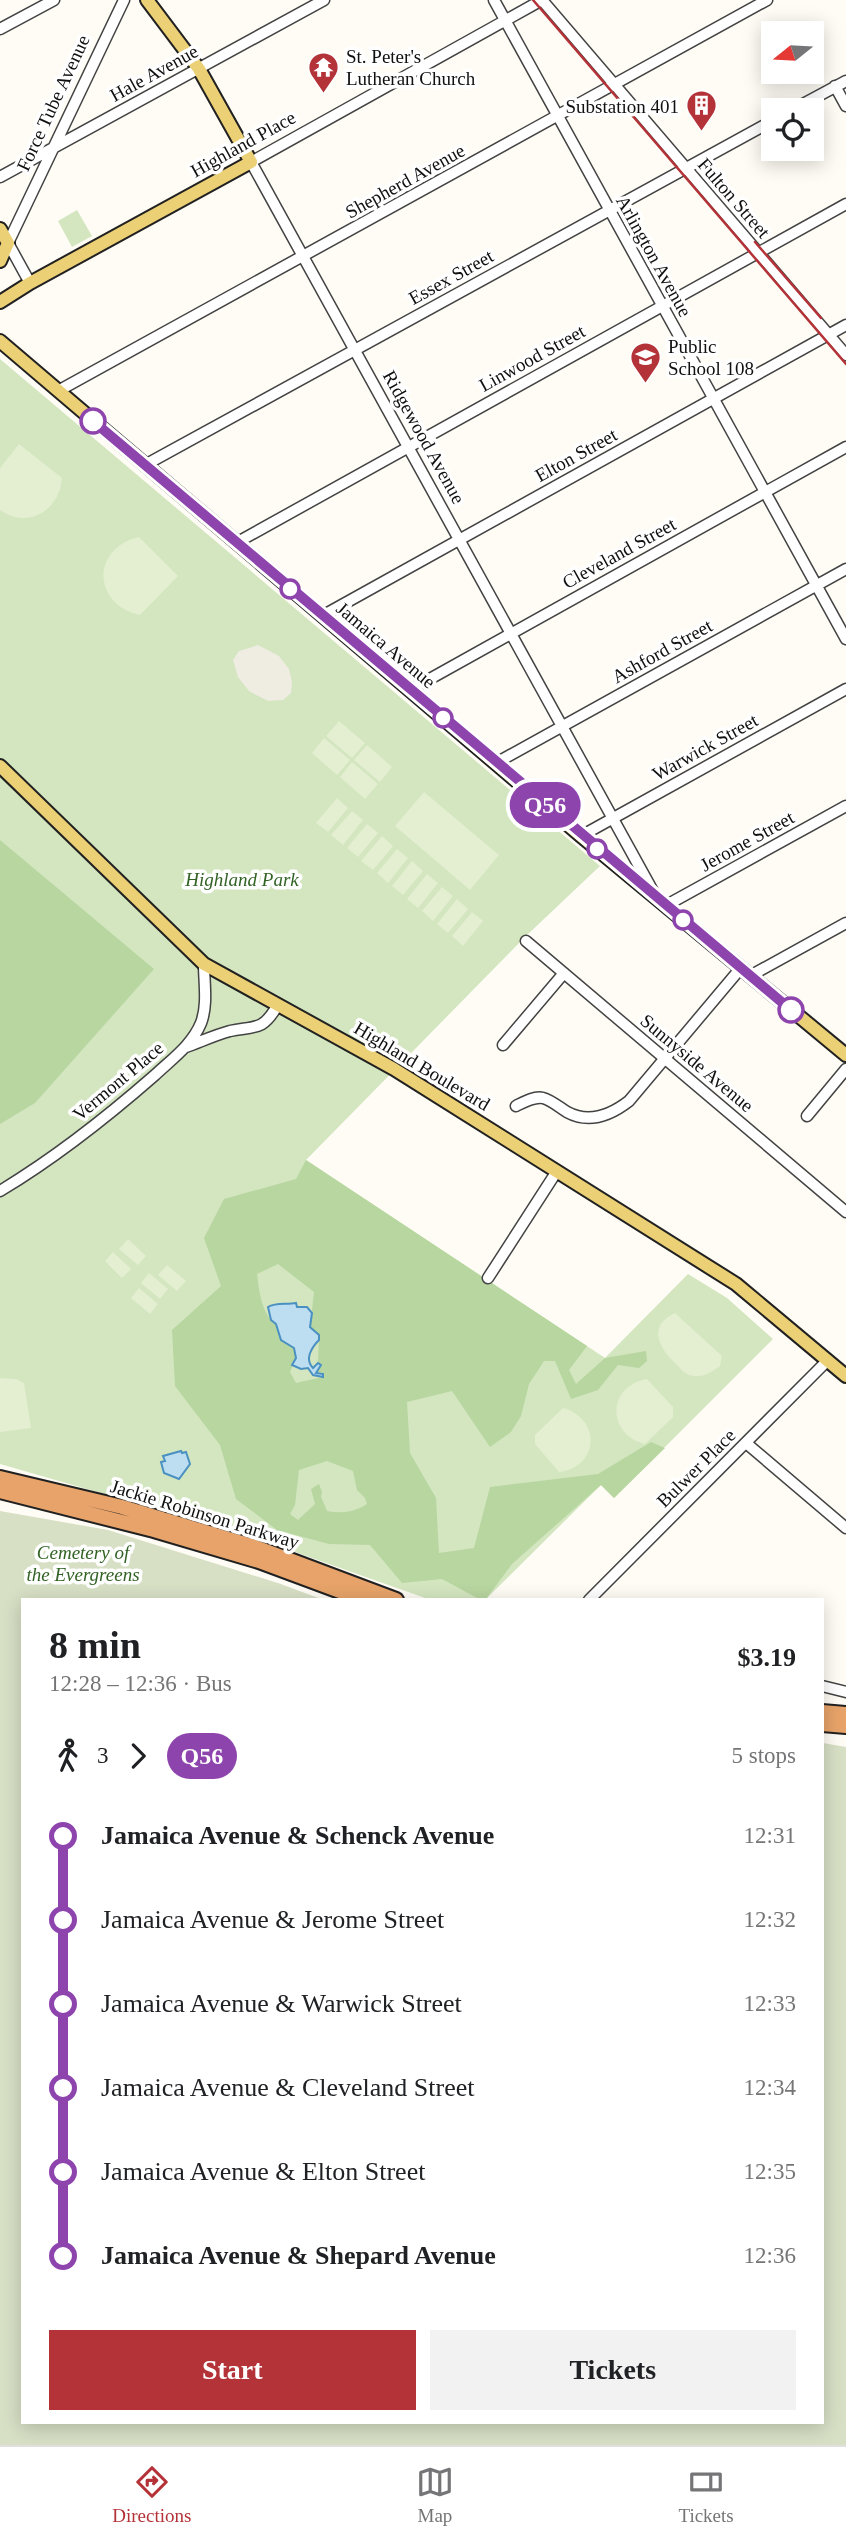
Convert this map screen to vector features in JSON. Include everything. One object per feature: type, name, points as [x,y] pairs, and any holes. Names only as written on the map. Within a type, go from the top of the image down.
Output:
[{"type":"highway","name":"Jackie Robinson Parkway","points":[[0,1478],[122,1507],[255,1547],[391,1598]]},
{"type":"highway","name":"Jackie Robinson Parkway","points":[[0,1491],[154,1530],[259,1562],[358,1598]]},
{"type":"highway","points":[[824,1712],[846,1714]]},
{"type":"highway","points":[[824,1724],[846,1726]]},
{"type":"main road","name":"Ridgewood Avenue","points":[[147,0],[199,69],[251,162]]},
{"type":"main road","name":"Highland Place","points":[[0,302],[251,162]]},
{"type":"main road","points":[[0,229],[8,243]]},
{"type":"main road","name":"Force Tube Avenue","points":[[0,261],[8,243]]},
{"type":"main road","name":"Jamaica Avenue","points":[[0,341],[745,973],[843,1048]]},
{"type":"main road","name":"Highland Boulevard","points":[[0,766],[204,964],[394,1069],[736,1284],[846,1376]]},
{"type":"street","points":[[0,29],[54,0]]},
{"type":"street","name":"Force Tube Avenue","points":[[8,243],[124,0]]},
{"type":"street","name":"Hale Avenue","points":[[0,177],[324,0]]},
{"type":"street","name":"Arlington Avenue","points":[[494,0],[846,639]]},
{"type":"street","name":"Highland Place","points":[[251,162],[542,0]]},
{"type":"street","name":"Fulton Street","points":[[542,0],[846,355]]},
{"type":"street","name":"Shepherd Avenue","points":[[58,391],[767,0]]},
{"type":"street","points":[[814,98],[846,81]]},
{"type":"street","points":[[835,86],[846,106]]},
{"type":"street","name":"Essex Street","points":[[145,465],[761,127]]},
{"type":"street","name":"Ridgewood Avenue","points":[[251,162],[661,902]]},
{"type":"street","name":"Linwood Street","points":[[236,543],[846,204]]},
{"type":"street","points":[[8,243],[30,283]]},
{"type":"street","name":"Elton Street","points":[[323,616],[846,326]]},
{"type":"street","name":"Cleveland Street","points":[[410,690],[846,447]]},
{"type":"street","name":"Ashford Street","points":[[496,763],[846,569]]},
{"type":"street","name":"Warwick Street","points":[[582,836],[846,689]]},
{"type":"street","name":"Jerome Street","points":[[661,902],[846,806]]},
{"type":"street","points":[[516,1106],[532,1099],[544,1098],[570,1114],[585,1117],[608,1115],[629,1101],[665,1058],[745,973],[846,923]]},
{"type":"street","name":"Sunnyside Avenue","points":[[526,941],[844,1207]]},
{"type":"street","name":"Vermont Place","points":[[0,1191],[75,1140],[185,1047],[202,1020],[205,999],[204,964]]},
{"type":"street","points":[[503,1045],[564,973]]},
{"type":"street","points":[[185,1047],[228,1032],[255,1028],[266,1023],[278,1006]]},
{"type":"street","points":[[807,1116],[846,1069]]},
{"type":"street","points":[[488,1278],[557,1171]]},
{"type":"street","name":"Bulwer Place","points":[[591,1598],[827,1361]]},
{"type":"street","points":[[747,1443],[846,1528]]},
{"type":"street","points":[[824,1686],[846,1692]]},
{"type":"green space","points":[[77,210],[92,236],[72,247],[58,221]]},
{"type":"green space","name":"Highland Park","points":[[0,359],[600,866],[527,935],[306,1160],[605,1358],[688,1274],[727,1298],[773,1339],[614,1498],[601,1485],[487,1598],[425,1598],[250,1536],[0,1464]]},
{"type":"green space","points":[[19,444],[62,478],[60,489],[49,507],[41,514],[21,518],[0,510],[0,468]]},
{"type":"green space","points":[[139,537],[178,576],[140,615],[124,609],[113,600],[106,589],[104,576],[112,552],[123,543]]},
{"type":"green space","points":[[339,721],[365,743],[352,758],[326,736]]},
{"type":"green space","points":[[324,738],[350,760],[337,775],[312,753]]},
{"type":"green space","points":[[367,745],[392,767],[380,782],[354,760]]},
{"type":"green space","points":[[352,762],[378,784],[365,799],[340,777]]},
{"type":"green space","points":[[424,792],[499,855],[470,890],[395,826]]},
{"type":"green space","points":[[337,798],[348,808],[328,832],[316,823]]},
{"type":"green space","points":[[352,811],[363,820],[343,845],[331,835]]},
{"type":"green space","points":[[367,824],[378,833],[358,857],[347,848]]},
{"type":"green space","points":[[382,836],[393,846],[373,870],[361,861]]},
{"type":"green space","points":[[0,840],[154,969],[35,1103],[0,1124]]},
{"type":"green space","points":[[397,849],[408,858],[388,883],[377,873]]},
{"type":"green space","points":[[412,861],[423,871],[403,895],[392,886]]},
{"type":"green space","points":[[427,874],[438,883],[418,908],[407,899]]},
{"type":"green space","points":[[442,887],[453,896],[433,921],[422,911]]},
{"type":"green space","points":[[457,899],[468,909],[448,933],[437,924]]},
{"type":"green space","points":[[472,912],[483,921],[463,946],[452,936]]},
{"type":"green space","points":[[306,1160],[587,1346],[569,1370],[576,1384],[605,1358],[646,1351],[647,1361],[639,1368],[618,1365],[598,1390],[571,1399],[555,1361],[544,1361],[529,1384],[521,1416],[511,1432],[490,1447],[452,1391],[407,1402],[410,1453],[436,1498],[439,1553],[474,1548],[490,1487],[598,1474],[651,1442],[665,1448],[614,1498],[601,1485],[512,1564],[487,1598],[477,1598],[442,1579],[402,1583],[370,1545],[329,1544],[277,1530],[236,1499],[220,1445],[175,1386],[172,1330],[221,1286],[204,1238],[224,1199],[296,1179]],"holes":[[[278,1264],[314,1292],[310,1327],[319,1335],[318,1363],[321,1365],[316,1373],[323,1374],[323,1377],[296,1383],[290,1372],[296,1358],[294,1348],[281,1340],[276,1324],[267,1314],[257,1274]],[[327,1461],[353,1471],[357,1490],[367,1504],[348,1512],[327,1511],[319,1484],[311,1489],[315,1504],[298,1520],[290,1514],[295,1505],[299,1470]]]},
{"type":"green space","points":[[128,1239],[146,1256],[138,1265],[119,1249]]},
{"type":"green space","points":[[113,1252],[131,1269],[122,1278],[105,1261]]},
{"type":"green space","points":[[167,1265],[186,1281],[177,1291],[158,1275]]},
{"type":"green space","points":[[149,1273],[168,1289],[160,1299],[141,1283]]},
{"type":"green space","points":[[139,1288],[158,1304],[150,1314],[131,1298]]},
{"type":"green space","points":[[675,1313],[722,1356],[720,1366],[712,1372],[699,1376],[688,1375],[667,1355],[658,1336],[659,1329],[661,1323]]},
{"type":"green space","points":[[0,1378],[16,1379],[24,1383],[31,1428],[0,1432]]},
{"type":"green space","points":[[647,1379],[673,1407],[673,1417],[645,1444],[632,1439],[623,1431],[616,1410],[624,1391],[634,1383]]},
{"type":"green space","points":[[563,1408],[576,1414],[584,1422],[591,1442],[582,1461],[559,1472],[535,1444],[535,1435]]},
{"type":"green space","name":"Cemetery of the Evergreens","points":[[0,1511],[108,1530],[318,1598],[21,1598],[21,2424],[824,2424],[824,1743],[846,1747],[846,2445],[0,2445]]},
{"type":"shaded area","points":[[258,645],[279,656],[289,669],[291,693],[283,700],[268,701],[249,691],[238,677],[233,660],[239,651]]},
{"type":"water","points":[[296,1303],[297,1307],[307,1307],[312,1313],[310,1327],[319,1335],[319,1340],[309,1361],[313,1368],[318,1363],[321,1365],[316,1373],[323,1374],[323,1377],[313,1375],[308,1368],[301,1369],[292,1365],[296,1358],[294,1348],[281,1340],[276,1324],[271,1320],[268,1307]]},
{"type":"water","points":[[186,1452],[190,1464],[179,1479],[164,1473],[161,1462],[165,1461],[163,1456]]},
{"type":"railway","points":[[533,0],[846,364]]},
{"type":"railway","points":[[755,242],[821,318]]},
{"type":"bus line","name":"Q56","points":[[93,421],[656,899],[791,1010]]},
{"type":"place","name":"St. Peter's Lutheran Church","points":[[323,94]]},
{"type":"place","name":"Substation 401","points":[[702,133]]},
{"type":"place","name":"Public School 108","points":[[645,384]]}]
